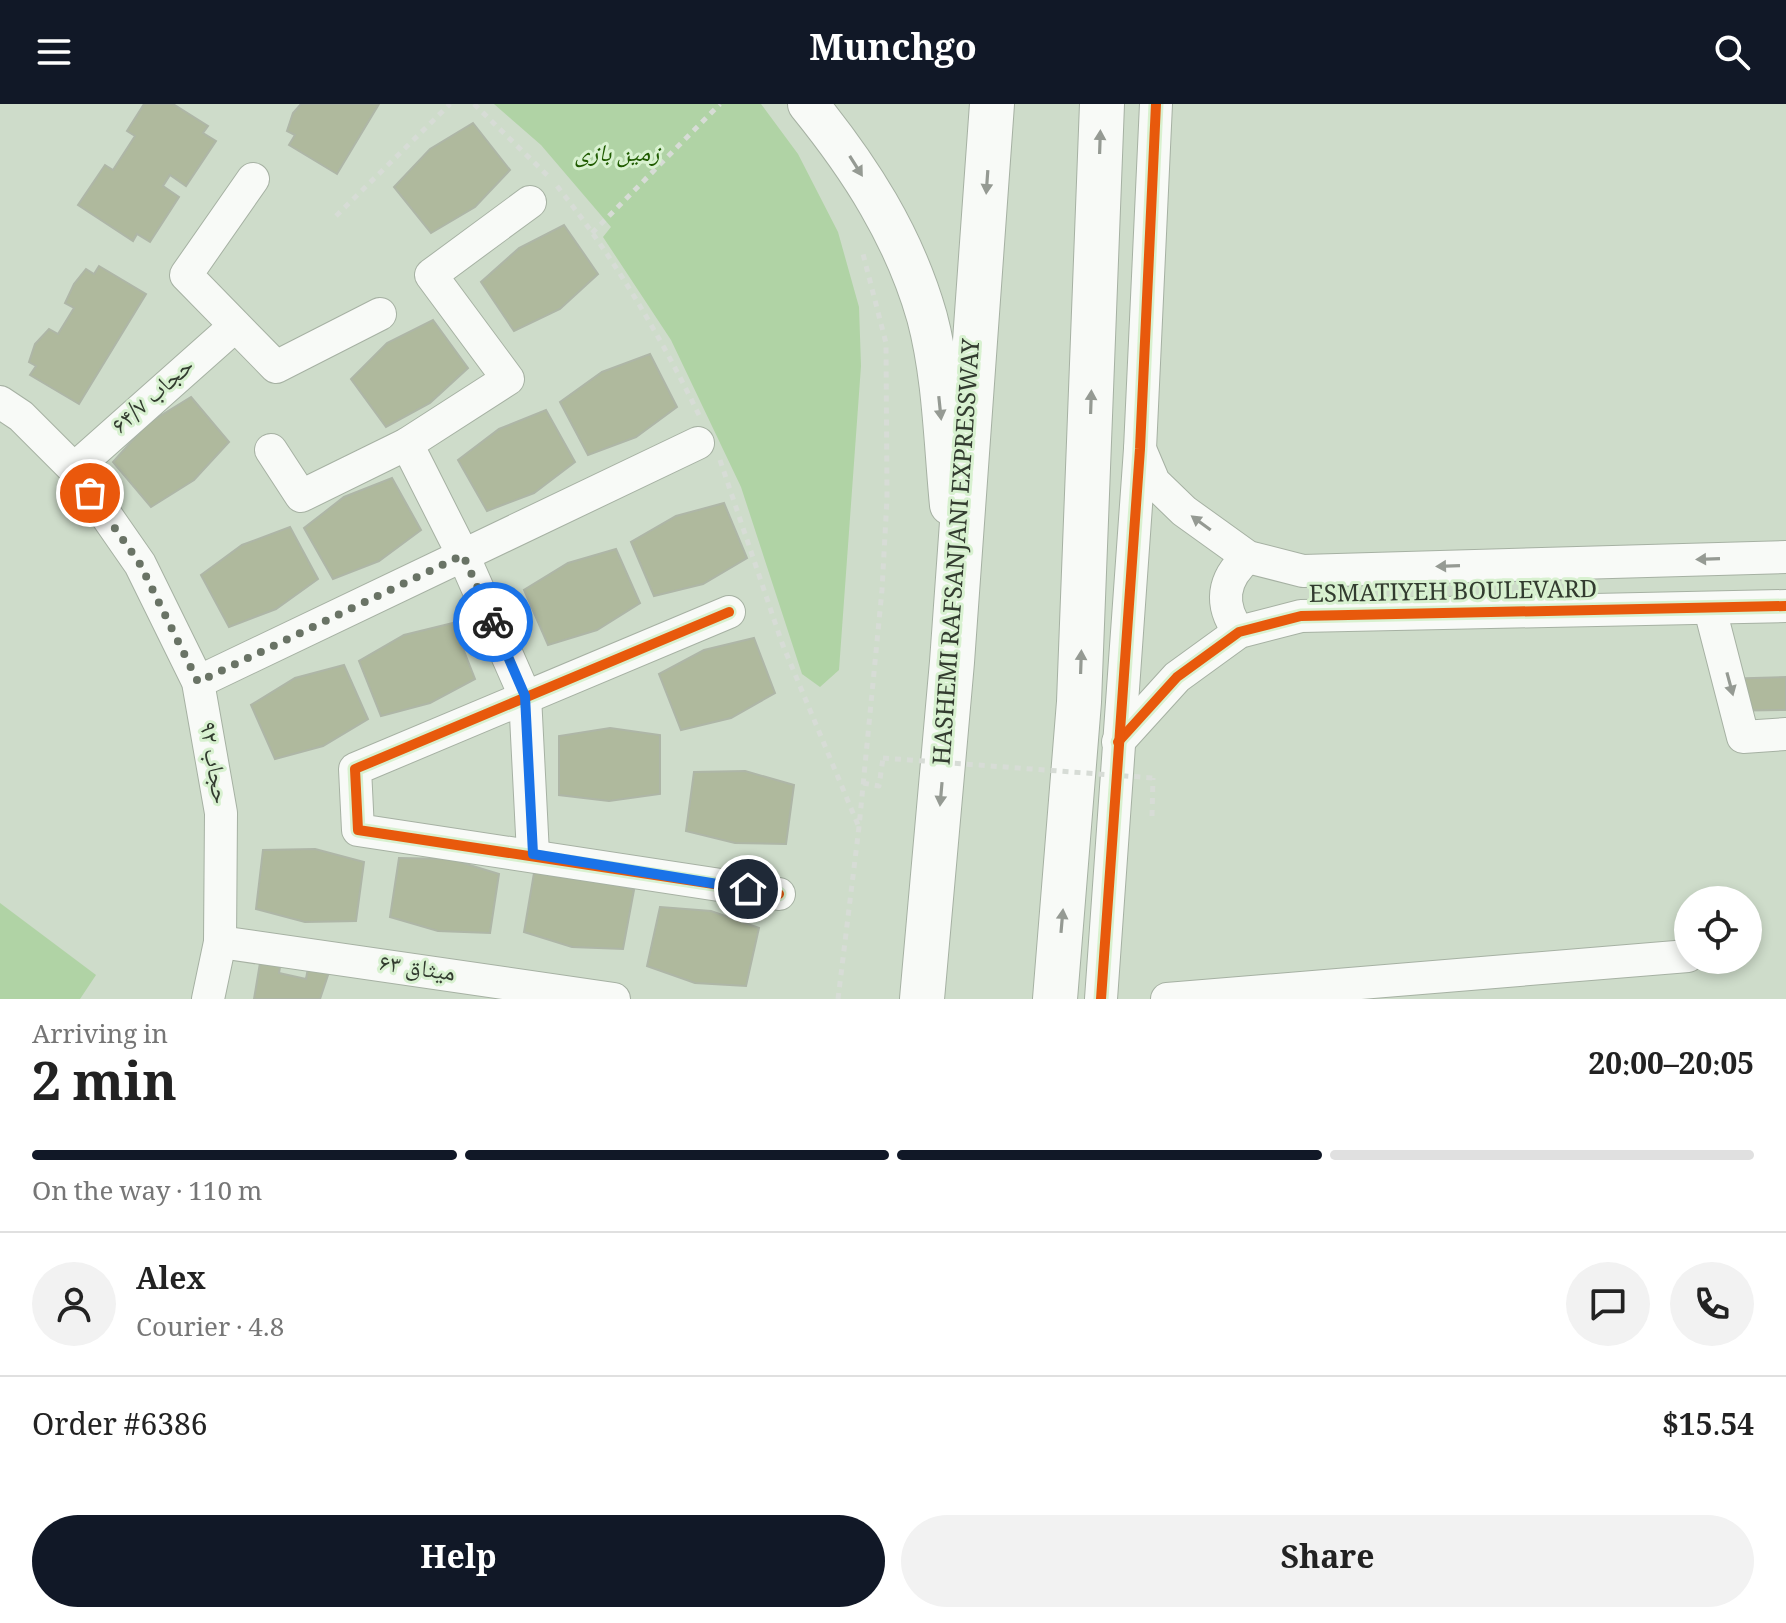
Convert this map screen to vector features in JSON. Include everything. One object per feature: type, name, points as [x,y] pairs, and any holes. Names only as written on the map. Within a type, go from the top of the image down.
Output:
[{"type":"highway","name":"HASHEMI RAFSANJANI EXPRESSWAY","points":[[922,999],[951,678],[992,104]]},
{"type":"highway","points":[[1055,999],[1079,702],[1102,104]]},
{"type":"main road","points":[[808,104],[849,155],[894,229],[927,317],[940,398],[957,577]]},
{"type":"street","points":[[1101,999],[1140,449],[1156,104]]},
{"type":"street","points":[[253,179],[186,275],[276,367],[380,314]]},
{"type":"street","points":[[271,450],[301,496],[407,444],[508,379],[431,275],[530,202]]},
{"type":"street","name":"حجاب ۶۴/۷","points":[[74,469],[235,326]]},
{"type":"street","name":"حجاب ۹۲","points":[[0,402],[21,416],[74,469],[140,564],[198,682],[221,813],[220,942],[208,999]]},
{"type":"street","points":[[198,682],[698,443]]},
{"type":"street","points":[[407,444],[463,555],[525,696],[533,854]]},
{"type":"street","name":"ESMATIYEH BOULEVARD","points":[[1140,449],[1154,482],[1184,511],[1248,557],[1303,571],[1786,557]]},
{"type":"street","points":[[1239,632],[1229,618],[1225,601],[1227,584],[1235,568],[1248,557]]},
{"type":"street","name":"ESMATIYEH BOULEVARD","points":[[1118,742],[1177,677],[1239,632],[1301,616],[1786,606]]},
{"type":"street","points":[[1710,609],[1743,737],[1786,734]]},
{"type":"street","points":[[729,612],[355,769],[358,830],[533,854],[779,894]]},
{"type":"street","name":"میثاق ۶۳","points":[[220,942],[526,993],[614,999]]},
{"type":"street","points":[[1167,999],[1674,957]]},
{"type":"path","points":[[336,216],[450,104]]},
{"type":"path","points":[[592,233],[720,104]]},
{"type":"path","points":[[838,999],[882,590],[887,498],[886,343],[860,242]]},
{"type":"path","points":[[863,783],[879,786],[883,758],[1153,778],[1152,816]]},
{"type":"green space","name":"زمین بازی","points":[[494,104],[761,104],[798,154],[838,232],[859,307],[861,366],[839,670],[820,687],[802,674],[741,487],[671,340],[603,237],[611,227],[541,145]]},
{"type":"green space","points":[[0,903],[96,975],[80,999],[0,999]]},
{"type":"building","points":[[144,104],[173,104],[208,126],[203,133],[216,141],[186,186],[170,175],[163,186],[179,197],[150,242],[137,234],[133,241],[78,205],[105,165],[113,170],[135,136],[127,131]]},
{"type":"building","points":[[301,104],[379,104],[337,174],[289,145],[295,135],[287,131],[293,113]]},
{"type":"building","points":[[473,123],[510,170],[475,207],[431,233],[394,187],[430,149]]},
{"type":"building","points":[[564,225],[598,274],[560,309],[514,331],[481,282],[519,248]]},
{"type":"building","points":[[99,266],[146,294],[79,404],[30,375],[36,366],[29,362],[35,344],[49,329],[58,334],[74,308],[65,303],[74,284],[86,269],[94,274]]},
{"type":"building","points":[[433,320],[468,368],[430,403],[386,427],[351,379],[387,343]]},
{"type":"building","points":[[650,354],[677,407],[636,437],[588,455],[560,402],[602,372]]},
{"type":"building","points":[[191,397],[229,442],[194,480],[151,507],[113,462],[147,424]]},
{"type":"building","points":[[546,410],[575,462],[534,493],[487,511],[458,460],[499,429]]},
{"type":"building","points":[[392,478],[421,530],[379,561],[333,579],[304,528],[344,497]]},
{"type":"building","points":[[724,503],[747,558],[703,584],[654,596],[631,542],[676,516]]},
{"type":"building","points":[[290,527],[318,579],[276,609],[229,627],[201,575],[242,545]]},
{"type":"building","points":[[616,549],[640,603],[597,630],[548,645],[524,590],[568,563]]},
{"type":"building","points":[[453,623],[475,679],[430,703],[381,716],[359,661],[404,635]]},
{"type":"building","points":[[754,638],[775,693],[731,718],[681,730],[659,674],[704,650]]},
{"type":"building","points":[[344,665],[368,719],[323,746],[275,759],[251,705],[295,678]]},
{"type":"building","points":[[1786,677],[1786,710],[1720,711],[1720,679]]},
{"type":"building","points":[[610,728],[660,735],[660,794],[609,801],[559,795],[559,736]]},
{"type":"building","points":[[745,771],[794,785],[786,844],[735,843],[686,831],[694,772]]},
{"type":"building","points":[[315,849],[364,862],[356,921],[305,922],[256,909],[263,850]]},
{"type":"building","points":[[399,858],[450,859],[499,874],[490,933],[438,931],[390,917]]},
{"type":"building","points":[[534,873],[585,874],[634,890],[623,949],[572,947],[524,932]]},
{"type":"building","points":[[660,907],[711,911],[759,928],[746,986],[695,983],[647,966]]},
{"type":"building","points":[[261,957],[281,961],[279,973],[306,979],[308,968],[329,972],[320,999],[254,999]]},
{"type":"cycle path","points":[[1101,999],[1140,449],[1156,104]]},
{"type":"cycle path","points":[[1118,742],[1177,677],[1239,632],[1301,616],[1786,606]]},
{"type":"cycle path","points":[[729,612],[355,769],[358,830],[779,894]]},
{"type":"way so far","points":[[90,493],[140,564],[198,682],[463,555],[493,622]]},
{"type":"route","points":[[493,622],[525,696],[533,854],[748,889]]}]
